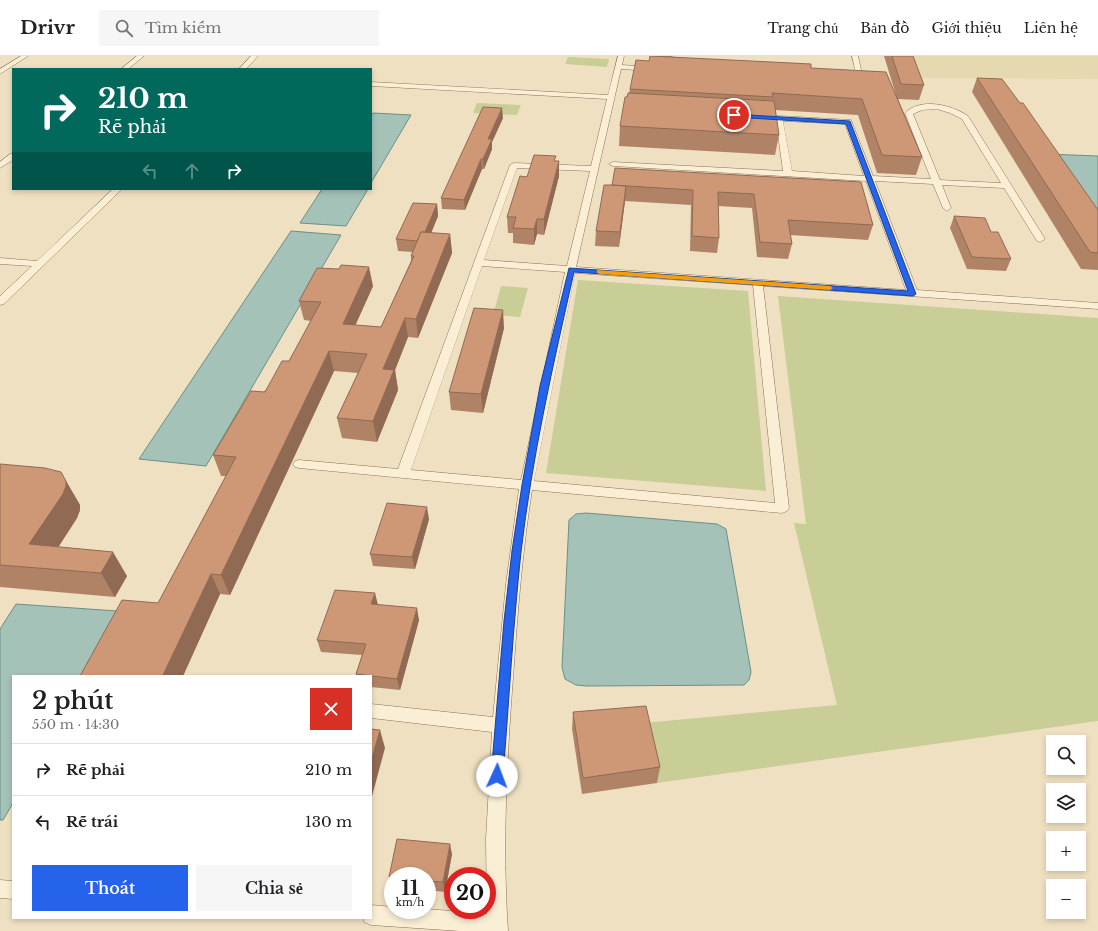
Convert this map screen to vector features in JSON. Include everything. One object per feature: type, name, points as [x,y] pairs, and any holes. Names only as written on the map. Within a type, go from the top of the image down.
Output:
[{"type":"lane","points":[[0,72],[25,56]]},
{"type":"lane","points":[[125,68],[141,56]]},
{"type":"lane","points":[[243,68],[255,56]]},
{"type":"lane","points":[[837,78],[853,78],[858,76],[855,56]]},
{"type":"lane","points":[[372,915],[498,927],[495,842],[497,762],[500,725],[516,551],[544,386],[620,62],[658,69]]},
{"type":"lane","points":[[372,84],[612,97]]},
{"type":"lane","points":[[947,208],[910,118],[910,113],[913,110],[941,108],[962,115],[1040,239]]},
{"type":"lane","points":[[755,117],[848,122],[913,294]]},
{"type":"lane","points":[[779,118],[788,174]]},
{"type":"lane","points":[[0,166],[12,157]]},
{"type":"lane","points":[[613,164],[1007,186]]},
{"type":"lane","points":[[403,473],[514,165],[595,169]]},
{"type":"lane","points":[[0,302],[117,190]]},
{"type":"lane","points":[[0,261],[40,264]]},
{"type":"lane","points":[[479,263],[1098,306]]},
{"type":"lane","points":[[299,464],[782,508],[758,283]]},
{"type":"lane","points":[[372,711],[500,725]]},
{"type":"lane","points":[[0,889],[12,890]]},
{"type":"shaded area","points":[[909,56],[1098,56],[1098,79],[919,78]]},
{"type":"green space","points":[[568,57],[609,59],[607,67],[565,64]]},
{"type":"green space","points":[[477,103],[521,105],[517,115],[473,113]]},
{"type":"green space","points":[[578,280],[748,291],[766,491],[546,473]]},
{"type":"green space","points":[[501,286],[528,288],[520,317],[493,315]]},
{"type":"green space","points":[[778,296],[1098,318],[1098,721],[657,783],[644,723],[837,705],[794,523],[806,524]]},
{"type":"water","points":[[373,113],[411,115],[372,181]]},
{"type":"water","points":[[1046,154],[1098,156],[1098,230]]},
{"type":"water","points":[[321,190],[367,190],[346,226],[300,223]]},
{"type":"water","points":[[291,231],[341,235],[206,466],[139,459]]},
{"type":"water","points":[[586,513],[717,524],[726,529],[751,672],[749,680],[744,685],[587,686],[576,685],[565,679],[562,667],[569,520],[576,514]]},
{"type":"water","points":[[16,604],[117,611],[83,675],[12,675],[12,805],[3,820],[0,820],[0,629]]},
{"type":"building","points":[[650,56],[811,64],[811,68],[886,72],[922,157],[882,155],[862,99],[772,93],[773,97],[630,89],[636,60],[649,61]]},
{"type":"building","points":[[892,56],[913,56],[924,85],[901,84]]},
{"type":"building","points":[[977,78],[1002,79],[1020,103],[1023,103],[1098,210],[1098,253],[1090,252]]},
{"type":"building","points":[[628,93],[774,101],[779,135],[620,126],[625,97],[627,97]]},
{"type":"building","points":[[483,107],[502,108],[488,139],[492,139],[483,159],[481,159],[464,200],[441,198]]},
{"type":"building","points":[[534,155],[556,156],[554,161],[559,161],[544,219],[537,219],[534,229],[513,228],[516,217],[507,217],[520,176],[527,177]]},
{"type":"building","points":[[615,168],[861,182],[873,225],[788,220],[792,244],[760,242],[754,194],[718,192],[719,238],[692,236],[693,190],[612,185]]},
{"type":"building","points":[[604,185],[626,186],[620,232],[596,231]]},
{"type":"building","points":[[413,203],[437,204],[425,232],[421,232],[417,241],[396,239]]},
{"type":"building","points":[[954,216],[985,218],[991,232],[998,232],[1011,259],[972,257]]},
{"type":"building","points":[[421,232],[450,234],[416,319],[405,318],[383,369],[394,370],[373,421],[337,418],[367,354],[329,351],[221,575],[211,574],[163,675],[81,675],[122,600],[158,603],[236,457],[213,455],[251,391],[265,392],[282,361],[289,361],[321,302],[299,301],[317,268],[339,269],[341,265],[369,267],[343,324],[381,327],[414,256],[411,256]]},
{"type":"building","points":[[474,308],[503,310],[481,394],[449,392]]},
{"type":"building","points":[[0,464],[45,468],[61,472],[66,481],[63,494],[29,544],[113,552],[101,573],[0,565]]},
{"type":"building","points":[[387,503],[427,507],[412,557],[370,554]]},
{"type":"building","points":[[335,590],[375,593],[371,604],[417,608],[397,679],[356,674],[366,644],[317,640]]},
{"type":"building","points":[[646,706],[660,767],[583,778],[573,712]]},
{"type":"building","points":[[372,729],[380,730],[372,758]]},
{"type":"building","points":[[397,839],[450,844],[446,867],[444,867],[443,882],[436,882],[436,867],[391,867]]},
{"type":"slow traffic","points":[[600,272],[830,288]]},
{"type":"route","points":[[497,776],[500,725],[516,551],[544,386],[571,270],[913,294],[848,122],[734,115]]}]
